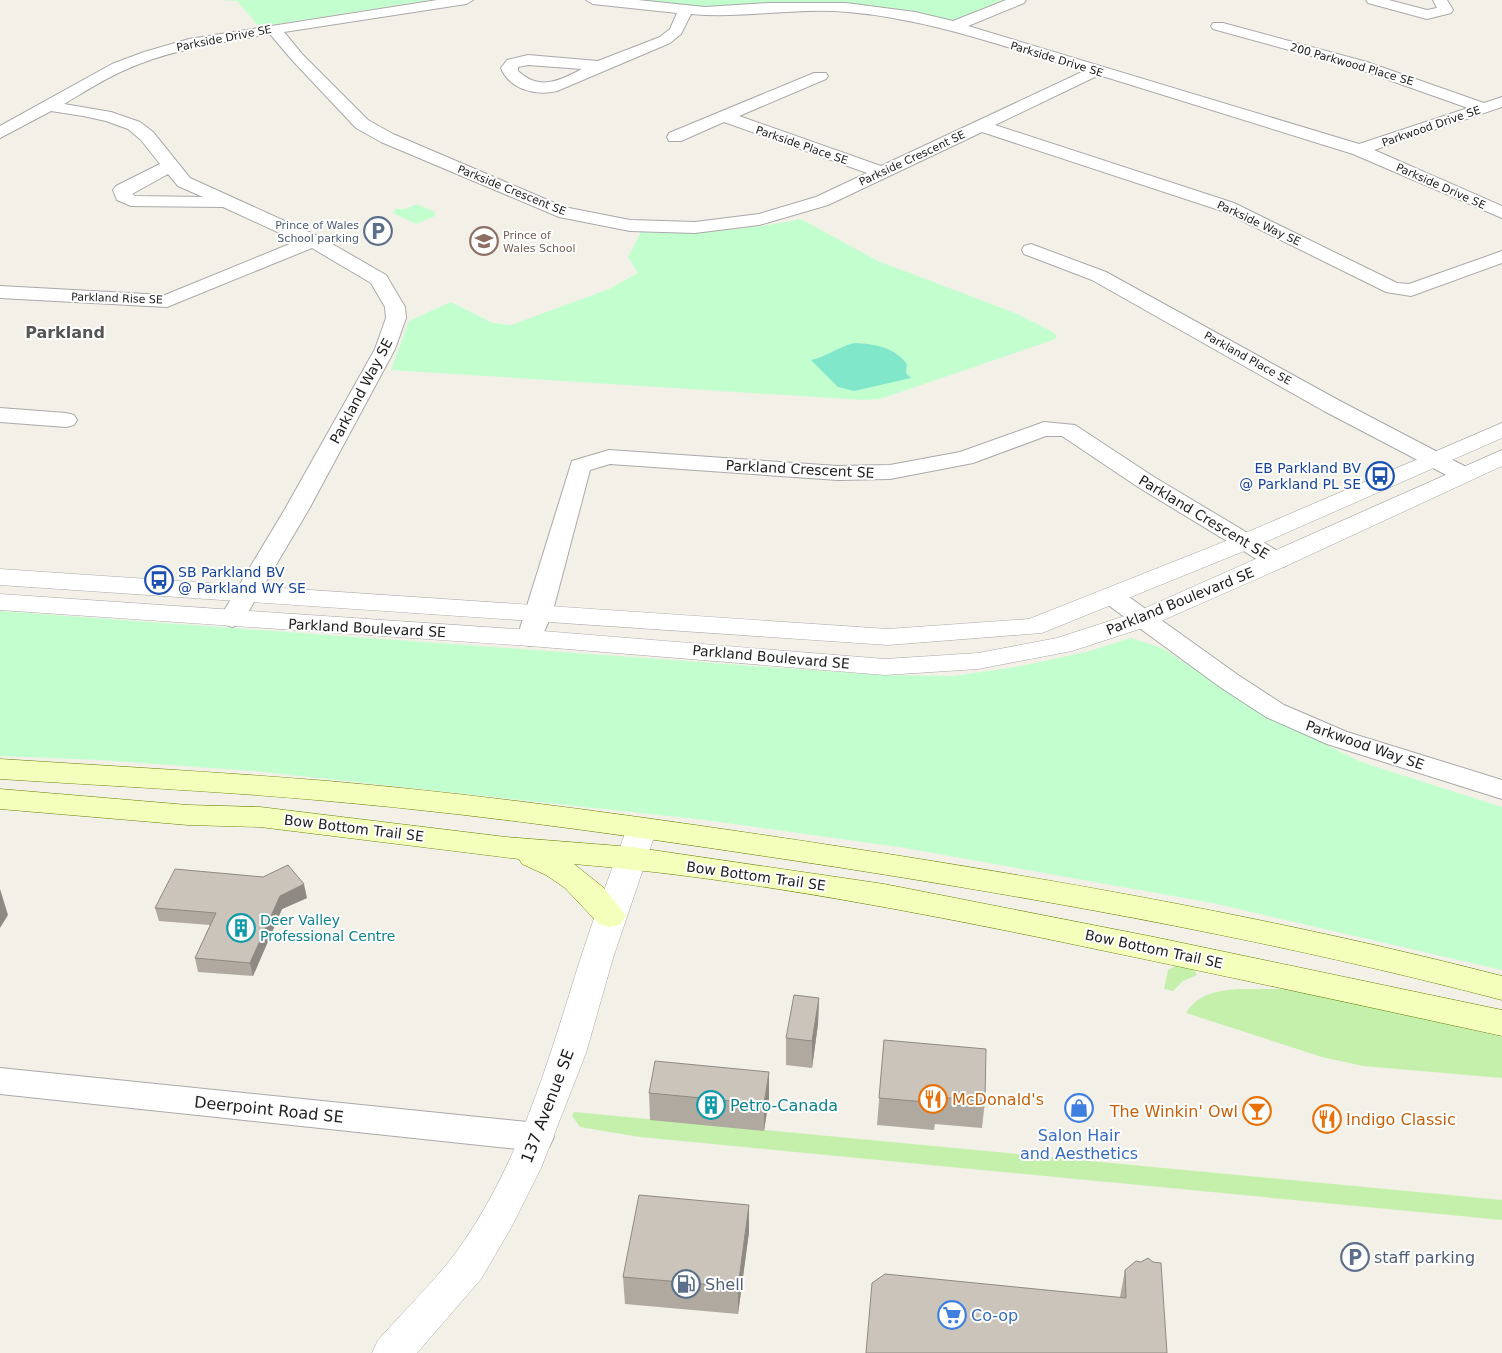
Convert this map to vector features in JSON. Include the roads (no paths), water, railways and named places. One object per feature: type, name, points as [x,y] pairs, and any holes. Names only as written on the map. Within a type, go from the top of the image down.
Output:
[{"type":"main road","points":[[0,769],[330,792],[511,811],[642,828],[1091,898],[1288,935],[1502,988]]},
{"type":"main road","name":"Bow Bottom Trail SE","points":[[0,799],[188,815],[260,817],[506,847],[632,858],[884,894],[1154,949],[1502,1024]]},
{"type":"main road","points":[[506,847],[544,860],[563,870],[586,886],[610,916]]},
{"type":"street","name":"Parkside Drive SE","points":[[0,133],[118,67],[149,55],[189,44],[274,28],[466,0]]},
{"type":"street","name":"Parkside Drive SE","points":[[593,0],[686,10],[846,7],[907,15],[954,26],[1359,150],[1502,213]]},
{"type":"street","points":[[954,26],[1019,0]]},
{"type":"street","points":[[1373,0],[1427,15],[1446,10],[1440,0]]},
{"type":"street","points":[[600,66],[528,60],[513,63],[509,68],[511,74],[526,86],[538,88],[565,84],[600,66],[665,40],[676,31],[686,10]]},
{"type":"street","name":"200 Parkwood Place SE","points":[[1218,26],[1361,65],[1484,108]]},
{"type":"street","name":"Parkside Crescent SE","points":[[274,28],[297,57],[362,124],[387,138],[563,212],[597,220],[644,227],[718,226],[750,222],[792,212],[822,201],[1096,71]]},
{"type":"street","name":"Parkside Place SE","points":[[674,137],[820,76]]},
{"type":"street","name":"Parkwood Drive SE","points":[[1359,150],[1502,102]]},
{"type":"street","name":"Parkland Way SE","points":[[48,106],[94,114],[134,126],[141,130],[169,167],[184,182],[313,241],[379,279],[395,307],[396,318],[382,356],[249,594],[232,619]]},
{"type":"street","name":"Parkside Place SE","points":[[722,116],[881,172]]},
{"type":"street","name":"Parkside Way SE","points":[[981,126],[1228,207],[1393,288],[1411,290],[1502,257]]},
{"type":"street","name":"Parkland Way SE","points":[[169,167],[122,190],[123,196],[131,201],[230,203]]},
{"type":"street","name":"Parkland Rise SE","points":[[0,292],[167,300],[313,241]]},
{"type":"street","name":"Parkland Place SE","points":[[1031,250],[1099,276],[1332,406],[1462,474]]},
{"type":"street","points":[[0,415],[66,420]]},
{"type":"street","name":"Parkland Crescent SE","points":[[535,626],[580,466],[609,457],[838,473],[890,472],[965,458],[1044,429],[1067,430],[1146,482],[1277,561]]},
{"type":"street","name":"Parkland Boulevard SE","points":[[0,602],[232,619],[888,637],[1033,627],[1113,597],[1245,542],[1502,430]]},
{"type":"street","name":"Parkland Boulevard SE","points":[[0,577],[249,594],[885,667],[978,661],[1062,645],[1143,619],[1277,561],[1502,457]]},
{"type":"street","name":"Parkwood Way SE","points":[[1113,597],[1229,681],[1275,711],[1338,738],[1502,790]]},
{"type":"street","name":"137 Avenue SE","points":[[392,1353],[467,1267],[499,1216],[537,1137],[569,1053],[610,916],[642,828]]},
{"type":"street","name":"Deerpoint Road SE","points":[[0,1081],[537,1137]]},
{"type":"place","name":"Prince of Wales School parking","points":[[378,231]]},
{"type":"place","name":"Prince of Wales School","points":[[484,241]]},
{"type":"place","name":"EB Parkland BV @ Parkland PL SE","points":[[1380,476]]},
{"type":"place","name":"SB Parkland BV @ Parkland WY SE","points":[[159,580]]},
{"type":"place","name":"Deer Valley Professional Centre","points":[[241,928]]},
{"type":"place","name":"McDonald's","points":[[933,1099]]},
{"type":"place","name":"Petro-Canada","points":[[711,1105]]},
{"type":"place","name":"Salon Hair and Aesthetics","points":[[1079,1108]]},
{"type":"place","name":"The Winkin' Owl","points":[[1257,1111]]},
{"type":"place","name":"Indigo Classic","points":[[1327,1119]]},
{"type":"place","name":"staff parking","points":[[1355,1257]]},
{"type":"place","name":"Shell","points":[[686,1284]]},
{"type":"place","name":"Co-op","points":[[952,1315]]},
{"type":"district","name":"Parkland","points":[[65,332]]}]
